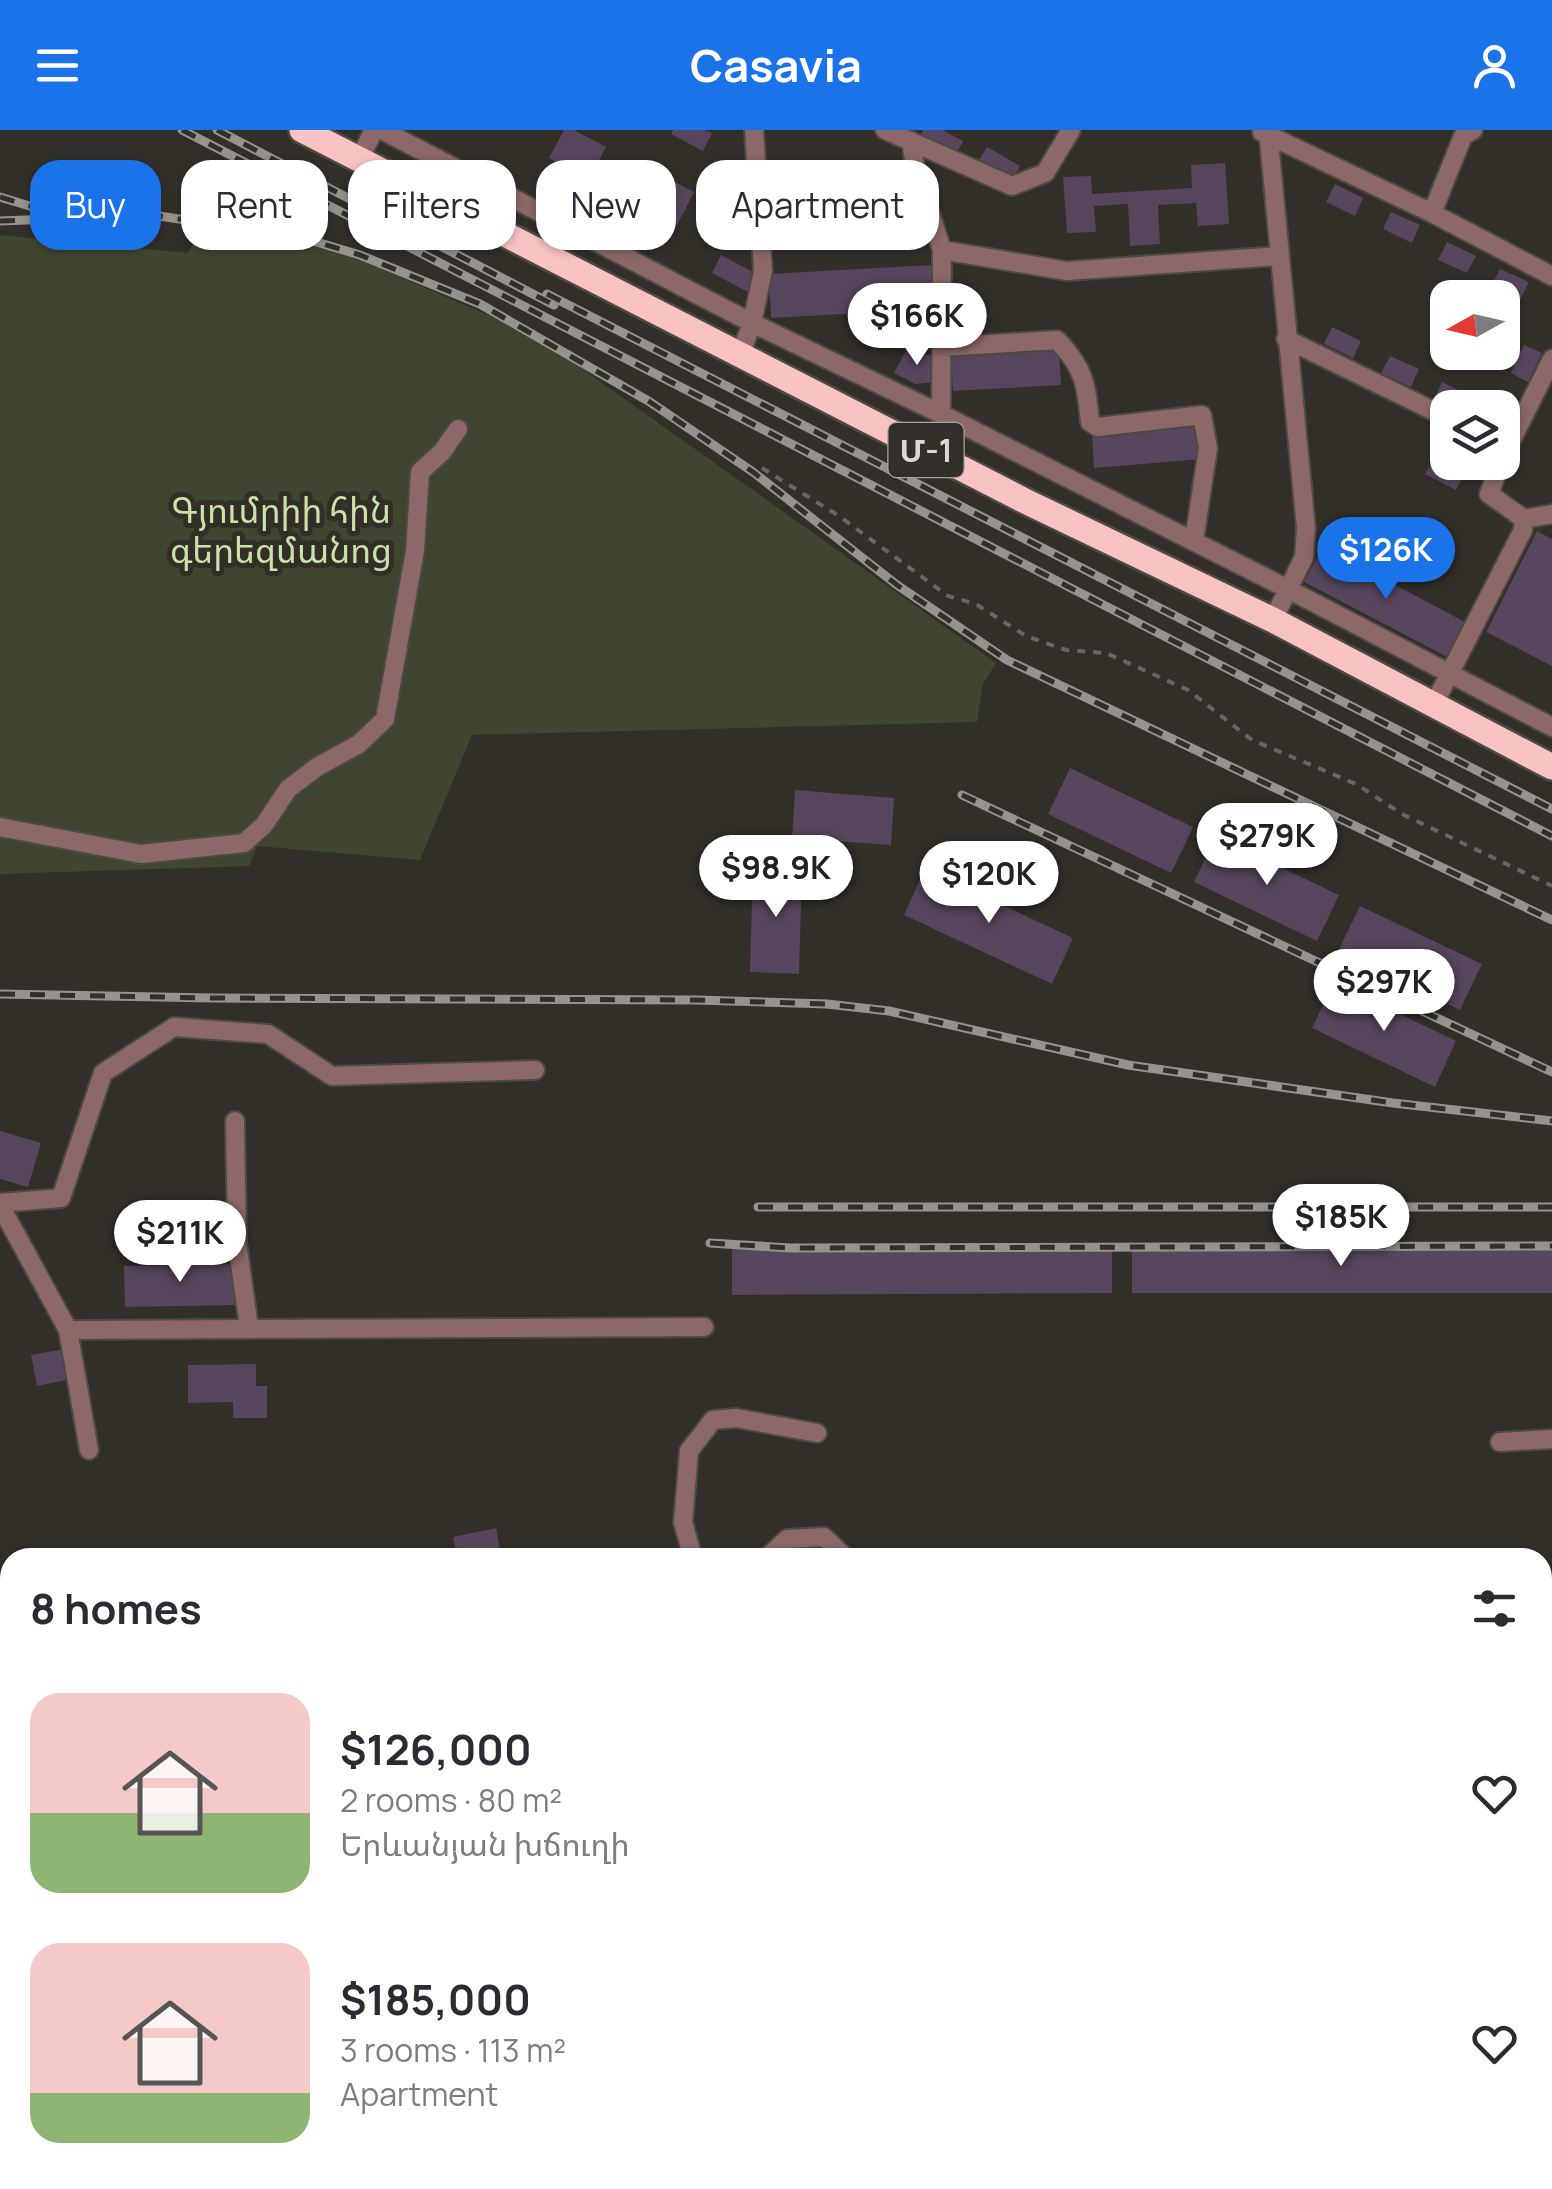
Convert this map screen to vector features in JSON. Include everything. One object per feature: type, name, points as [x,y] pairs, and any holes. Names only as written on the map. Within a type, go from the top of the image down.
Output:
[{"type":"highway","name":"Մ-1","points":[[302,130],[1026,502],[1273,620],[1552,767]]},
{"type":"street","points":[[359,159],[378,130],[1552,726]]},
{"type":"street","points":[[740,355],[763,272],[754,130]]},
{"type":"street","points":[[886,130],[1012,186],[1045,172],[1071,130]]},
{"type":"street","points":[[1432,213],[1463,136],[1473,130]]},
{"type":"street","points":[[1265,132],[1552,276]]},
{"type":"street","points":[[1265,132],[1306,528],[1304,557],[1273,620]]},
{"type":"street","points":[[911,141],[942,250],[941,414]]},
{"type":"street","points":[[942,250],[1067,270],[1280,256]]},
{"type":"street","points":[[1286,339],[1430,409]]},
{"type":"street","points":[[942,347],[1057,340],[1078,361],[1086,383],[1090,422],[1098,427],[1202,416],[1208,448],[1194,541]]},
{"type":"street","points":[[1520,421],[1552,359]]},
{"type":"street","points":[[0,827],[140,854],[244,843],[264,825],[288,789],[359,744],[385,719],[414,551],[420,472],[442,452],[458,429]]},
{"type":"street","points":[[1494,480],[1489,494],[1524,519],[1552,514]]},
{"type":"street","points":[[1434,704],[1523,530],[1524,519]]},
{"type":"street","points":[[88,1450],[68,1330],[0,1204],[61,1198],[102,1073],[174,1026],[268,1034],[332,1076],[535,1070]]},
{"type":"street","points":[[235,1121],[237,1242],[249,1327]]},
{"type":"street","points":[[68,1330],[704,1327]]},
{"type":"street","points":[[690,1548],[683,1522],[689,1451],[713,1420],[736,1418],[817,1433]]},
{"type":"street","points":[[1500,1442],[1552,1439]]},
{"type":"street","points":[[778,1548],[787,1539],[824,1537],[836,1548]]},
{"type":"path","points":[[762,468],[839,516],[948,596],[976,604],[1026,636],[1066,650],[1106,653],[1188,690],[1252,740],[1356,784],[1402,814],[1552,886]]},
{"type":"green space","name":"Գյումրիի հին գերեզմանոց","points":[[0,235],[30,238],[30,250],[327,250],[359,259],[536,336],[996,663],[983,684],[977,722],[472,735],[420,860],[257,846],[249,866],[0,874]]},
{"type":"building","points":[[564,130],[574,130],[606,147],[599,160],[549,158]]},
{"type":"building","points":[[673,130],[712,133],[703,151],[671,134]]},
{"type":"building","points":[[923,130],[943,130],[963,141],[955,157],[919,138]]},
{"type":"building","points":[[987,147],[1020,166],[1012,181],[978,162]]},
{"type":"building","points":[[1225,163],[1229,224],[1198,226],[1196,203],[1158,205],[1160,244],[1130,246],[1128,204],[1094,206],[1096,232],[1067,233],[1063,177],[1091,176],[1092,194],[1192,188],[1191,165]]},
{"type":"building","points":[[676,183],[694,192],[676,224]]},
{"type":"building","points":[[1335,184],[1363,198],[1355,216],[1326,202]]},
{"type":"building","points":[[1391,212],[1420,225],[1412,243],[1383,229]]},
{"type":"building","points":[[1447,242],[1476,256],[1467,273],[1438,260]]},
{"type":"building","points":[[721,255],[757,274],[748,292],[712,273]]},
{"type":"building","points":[[932,265],[934,309],[771,318],[769,274]]},
{"type":"building","points":[[1500,269],[1529,282],[1520,300],[1520,280],[1494,280]]},
{"type":"building","points":[[1332,327],[1361,341],[1353,358],[1324,344]]},
{"type":"building","points":[[1524,345],[1542,353],[1528,382],[1511,373],[1520,370]]},
{"type":"building","points":[[907,349],[919,356],[932,354],[937,382],[915,384],[894,373]]},
{"type":"building","points":[[1059,349],[1061,385],[953,391],[951,356]]},
{"type":"building","points":[[1390,356],[1419,369],[1411,387],[1381,373]]},
{"type":"building","points":[[1442,382],[1459,390],[1438,390]]},
{"type":"building","points":[[1200,425],[1203,459],[1094,468],[1092,434]]},
{"type":"building","points":[[1437,480],[1461,480],[1456,490]]},
{"type":"building","points":[[1537,531],[1552,539],[1552,666],[1486,632]]},
{"type":"building","points":[[1323,547],[1467,623],[1449,658],[1304,582]]},
{"type":"building","points":[[1070,768],[1193,827],[1171,873],[1048,814]]},
{"type":"building","points":[[795,790],[894,798],[891,845],[792,838]]},
{"type":"building","points":[[1216,836],[1339,895],[1317,941],[1194,882]]},
{"type":"building","points":[[753,866],[802,868],[799,974],[750,972]]},
{"type":"building","points":[[925,869],[1073,938],[1052,984],[904,915]]},
{"type":"building","points":[[1360,906],[1482,964],[1460,1010],[1338,951]]},
{"type":"building","points":[[1334,982],[1456,1041],[1435,1087],[1312,1028]]},
{"type":"building","points":[[0,1131],[41,1143],[28,1187],[0,1179]]},
{"type":"building","points":[[1112,1243],[1112,1293],[732,1295],[732,1245]]},
{"type":"building","points":[[1132,1244],[1552,1245],[1552,1293],[1132,1293]]},
{"type":"building","points":[[235,1264],[235,1305],[125,1307],[124,1266]]},
{"type":"building","points":[[65,1349],[71,1379],[37,1386],[31,1355]]},
{"type":"building","points":[[256,1364],[256,1386],[267,1386],[267,1418],[233,1418],[233,1402],[188,1403],[188,1365]]},
{"type":"building","points":[[496,1528],[500,1548],[455,1548],[453,1537]]},
{"type":"railway","points":[[182,130],[1552,836]]},
{"type":"railway","points":[[217,130],[554,305]]},
{"type":"railway","points":[[0,197],[43,210],[146,214],[303,238],[360,255],[480,304],[650,402],[753,472],[897,585],[1007,660],[1552,920]]},
{"type":"railway","points":[[0,221],[30,220]]},
{"type":"railway","points":[[547,294],[1552,809]]},
{"type":"railway","points":[[962,795],[1552,1072]]},
{"type":"railway","points":[[0,994],[827,1004],[889,1011],[1128,1065],[1552,1121]]},
{"type":"railway","points":[[758,1207],[1552,1207]]},
{"type":"railway","points":[[710,1243],[790,1248],[1552,1246]]}]
